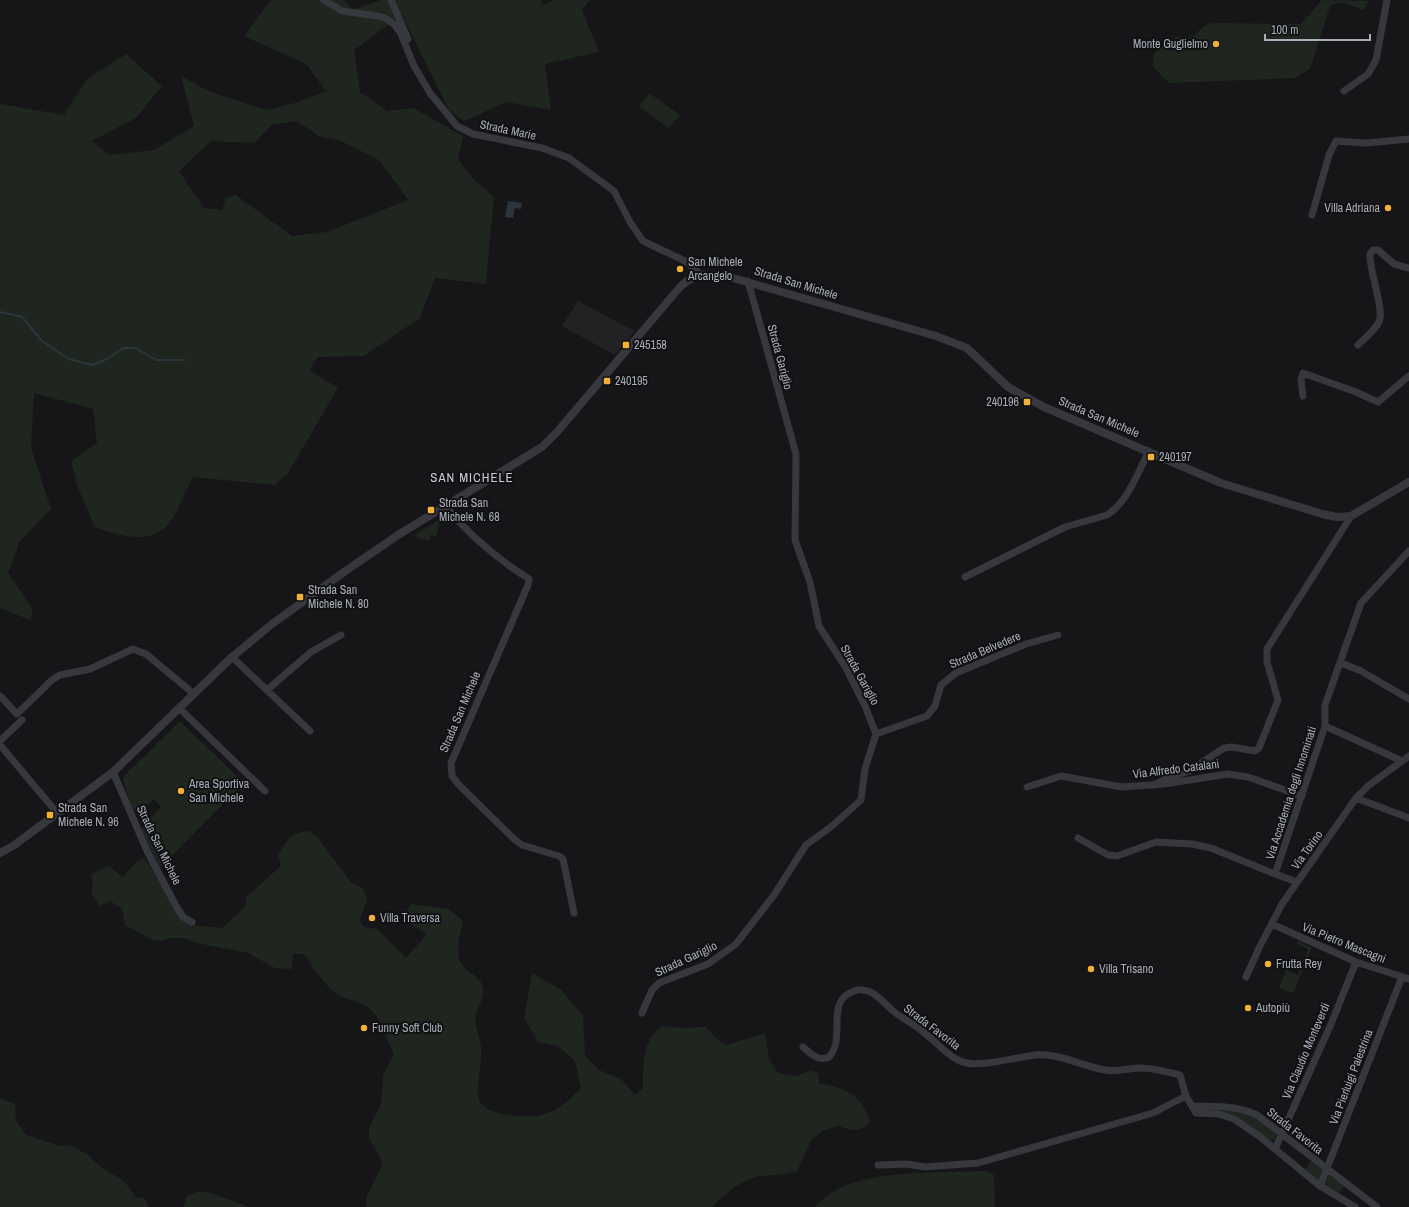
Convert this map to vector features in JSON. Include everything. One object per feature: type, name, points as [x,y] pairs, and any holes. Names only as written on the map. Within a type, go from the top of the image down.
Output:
[{"type":"street","name":"Strada Marie","points":[[324,0],[342,11],[385,18],[395,25],[401,34],[430,93],[457,126],[473,134],[542,148],[569,158],[614,191],[630,222],[643,241],[687,262],[701,275]]},
{"type":"street","points":[[391,0],[403,25],[412,52],[412,59]]},
{"type":"street","points":[[1344,92],[1368,74],[1376,60],[1387,0]]},
{"type":"street","points":[[1312,215],[1329,155],[1336,141],[1367,143],[1409,139]]},
{"type":"street","points":[[1358,345],[1380,320],[1381,310],[1370,270],[1370,254],[1373,250],[1378,250],[1394,264],[1409,268]]},
{"type":"street","name":"Strada San Michele","points":[[0,853],[13,846],[58,814],[113,772],[232,657],[272,624],[344,572],[548,442],[680,287],[687,281],[701,275],[726,276],[748,281],[936,336],[972,352],[1001,381],[1016,392],[1070,419],[1230,486],[1322,514],[1337,517],[1351,516]]},
{"type":"street","name":"Strada Gariglio","points":[[642,1012],[652,990],[659,983],[708,964],[736,944],[774,895],[806,845],[832,826],[860,800],[865,769],[876,734],[862,699],[846,668],[819,626],[810,582],[795,540],[796,454],[748,281]]},
{"type":"street","points":[[1303,396],[1301,379],[1303,373],[1356,392],[1378,402],[1409,376]]},
{"type":"street","name":"Strada San Michele","points":[[965,577],[1065,527],[1107,515],[1112,512],[1121,503],[1133,483],[1148,451]]},
{"type":"street","points":[[1154,785],[1164,779],[1189,771],[1224,748],[1232,747],[1255,751],[1259,748],[1278,700],[1266,662],[1267,649],[1351,516],[1409,482]]},
{"type":"street","name":"Strada San Michele","points":[[446,506],[455,517],[507,565],[529,579],[528,585],[451,763],[452,776],[459,785],[514,839],[522,845],[559,856],[562,859],[574,913]]},
{"type":"street","name":"Via Accademia degli Innominati","points":[[1276,874],[1325,726],[1325,705],[1341,664],[1361,603],[1409,551]]},
{"type":"street","name":"Strada Belvedere","points":[[876,734],[927,716],[935,706],[941,685],[956,673],[1026,644],[1058,635]]},
{"type":"street","points":[[267,690],[311,652],[341,636]]},
{"type":"street","points":[[0,696],[17,714],[52,680],[60,675],[90,669],[133,649],[146,654],[194,694]]},
{"type":"street","points":[[232,657],[310,731]]},
{"type":"street","points":[[1341,664],[1361,671],[1409,699]]},
{"type":"street","points":[[179,708],[266,791]]},
{"type":"street","points":[[0,741],[22,720]]},
{"type":"street","points":[[1325,726],[1402,761]]},
{"type":"street","points":[[0,745],[58,814]]},
{"type":"street","name":"Via Torino","points":[[1246,977],[1272,924],[1297,882],[1356,798],[1368,786],[1409,756]]},
{"type":"street","name":"Strada San Michele","points":[[113,772],[148,853],[172,899],[179,912],[192,922]]},
{"type":"street","name":"Via Alfredo Catalani","points":[[1027,786],[1061,776],[1122,787],[1154,785],[1228,774],[1248,777],[1302,796]]},
{"type":"street","points":[[1356,798],[1409,818]]},
{"type":"street","name":"Via Accademia degli Innominati","points":[[1078,838],[1108,855],[1117,856],[1156,842],[1192,844],[1211,848],[1297,882]]},
{"type":"street","name":"Via Pietro Mascagni","points":[[1272,924],[1356,962],[1405,978]]},
{"type":"street","name":"Via Claudio Monteverdi","points":[[1274,1149],[1282,1136],[1356,962]]},
{"type":"street","name":"Via Pierluigi Palestrina","points":[[1320,1186],[1405,978]]},
{"type":"street","name":"Strada Favorita","points":[[803,1047],[817,1058],[821,1059],[829,1057],[835,1046],[839,1003],[847,994],[855,990],[863,989],[878,996],[892,1010],[922,1030],[960,1062],[985,1063],[1034,1055],[1047,1055],[1065,1057],[1093,1068],[1108,1071],[1143,1068],[1180,1075],[1186,1096],[1196,1113],[1219,1114],[1234,1119],[1320,1186],[1356,1207]]},
{"type":"street","points":[[878,1165],[907,1164],[925,1167],[978,1163],[1153,1113],[1186,1096]]},
{"type":"street","name":"Strada Favorita","points":[[1193,1106],[1244,1109],[1256,1115],[1374,1206]]},
{"type":"shaded area","points":[[271,0],[344,0],[352,10],[381,0],[541,0],[543,5],[555,0],[590,0],[582,10],[599,52],[545,64],[551,110],[507,102],[464,121],[449,110],[402,15],[354,50],[360,92],[387,111],[413,108],[463,136],[458,159],[472,178],[494,197],[486,284],[435,278],[420,318],[364,356],[318,357],[309,370],[338,388],[288,473],[275,485],[193,477],[170,522],[160,532],[151,535],[132,537],[95,527],[78,488],[71,461],[97,443],[93,409],[34,393],[31,448],[51,509],[20,541],[8,573],[33,610],[30,620],[0,608],[0,104],[64,115],[87,79],[126,54],[162,86],[136,118],[92,141],[109,155],[154,150],[194,126],[181,76],[208,91],[267,110],[295,103],[326,91],[306,64],[244,36]],"holes":[[[297,121],[318,136],[341,141],[379,160],[408,200],[327,232],[292,236],[236,195],[226,198],[222,210],[204,208],[179,171],[211,141],[254,143],[272,125]]]},
{"type":"shaded area","points":[[1322,0],[1369,1],[1364,10],[1341,2],[1330,6],[1310,69],[1295,78],[1169,83],[1153,67],[1154,53],[1177,36],[1194,36],[1206,25],[1212,23],[1301,24]]},
{"type":"shaded area","points":[[649,93],[680,115],[669,128],[639,107]]},
{"type":"shaded area","points":[[508,201],[522,203],[521,209],[515,208],[513,218],[505,217]]},
{"type":"shaded area","points":[[578,301],[635,331],[615,355],[562,326]]},
{"type":"shaded area","points":[[438,520],[440,522],[436,537],[431,535],[429,541],[413,536]]},
{"type":"shaded area","name":"Area Sportiva San Michele","points":[[180,721],[244,783],[160,868],[141,829],[161,807],[154,799],[137,814],[131,805],[123,780],[124,776]]},
{"type":"shaded area","points":[[310,831],[318,838],[351,882],[362,888],[366,894],[367,900],[359,921],[364,927],[377,929],[406,958],[427,934],[407,922],[407,910],[411,904],[449,909],[463,921],[458,946],[459,958],[461,964],[476,976],[483,988],[483,995],[476,1021],[476,1028],[481,1047],[478,1095],[480,1102],[487,1108],[499,1113],[518,1116],[537,1116],[553,1111],[581,1088],[575,1061],[558,1046],[538,1042],[524,1018],[532,973],[561,990],[583,1016],[585,1056],[599,1070],[621,1079],[635,1095],[643,1088],[643,1071],[647,1046],[655,1032],[662,1026],[682,1028],[706,1027],[718,1040],[727,1045],[765,1033],[769,1059],[778,1073],[797,1076],[811,1070],[818,1073],[819,1083],[837,1087],[851,1094],[857,1099],[867,1112],[870,1122],[858,1130],[851,1130],[838,1126],[823,1131],[812,1139],[797,1171],[793,1173],[768,1175],[749,1179],[735,1187],[712,1207],[366,1207],[367,1196],[383,1163],[369,1138],[369,1128],[381,1104],[383,1075],[394,1054],[380,1022],[374,1013],[365,1006],[340,996],[331,989],[318,975],[304,954],[293,954],[292,969],[275,968],[248,953],[197,943],[184,938],[170,938],[163,941],[152,940],[125,925],[122,909],[110,901],[100,906],[91,894],[93,887],[91,875],[109,865],[122,877],[138,861],[144,859],[149,864],[178,914],[192,925],[222,928],[246,906],[246,897],[281,866],[278,855],[290,837],[298,833]]},
{"type":"shaded area","points":[[1298,941],[1312,948],[1293,993],[1279,988],[1288,965],[1290,966],[1288,971],[1298,975],[1308,949],[1297,944]]},
{"type":"shaded area","points":[[0,1098],[15,1104],[16,1121],[26,1135],[60,1146],[69,1145],[87,1154],[102,1168],[124,1181],[136,1197],[144,1198],[149,1207],[0,1207]]},
{"type":"shaded area","points":[[1232,1110],[1250,1114],[1277,1135],[1272,1142],[1236,1116],[1217,1111]]},
{"type":"shaded area","points":[[1311,1161],[1323,1170],[1319,1181],[1305,1170]]},
{"type":"shaded area","points":[[985,1171],[994,1175],[995,1207],[815,1207],[831,1193],[846,1185],[864,1180],[905,1174]]},
{"type":"shaded area","points":[[1328,1175],[1344,1186],[1339,1194],[1324,1184]]},
{"type":"shaded area","points":[[197,1192],[207,1192],[250,1207],[183,1207],[187,1196]]},
{"type":"waterway","points":[[0,312],[22,317],[42,341],[69,359],[92,365],[107,359],[123,348],[135,348],[156,360],[184,360]]},
{"type":"place","name":"Monte Guglielmo","points":[[1216,44]]},
{"type":"place","name":"Villa Adriana","points":[[1388,208]]},
{"type":"place","name":"San Michele Arcangelo","points":[[680,269]]},
{"type":"place","name":"245158","points":[[626,345]]},
{"type":"place","name":"240195","points":[[607,381]]},
{"type":"place","name":"240196","points":[[1027,402]]},
{"type":"place","name":"240197","points":[[1151,457]]},
{"type":"place","name":"Strada San Michele N. 68","points":[[431,510]]},
{"type":"place","name":"Strada San Michele N. 80","points":[[300,597]]},
{"type":"place","name":"Area Sportiva San Michele","points":[[181,791]]},
{"type":"place","name":"Strada San Michele N. 96","points":[[50,815]]},
{"type":"place","name":"Villa Traversa","points":[[372,918]]},
{"type":"place","name":"Frutta Rey","points":[[1268,964]]},
{"type":"place","name":"Villa Trisano","points":[[1091,969]]},
{"type":"place","name":"Autopiù","points":[[1248,1008]]},
{"type":"place","name":"Funny Soft Club","points":[[364,1028]]},
{"type":"district","name":"SAN MICHELE","points":[[472,477]]}]
